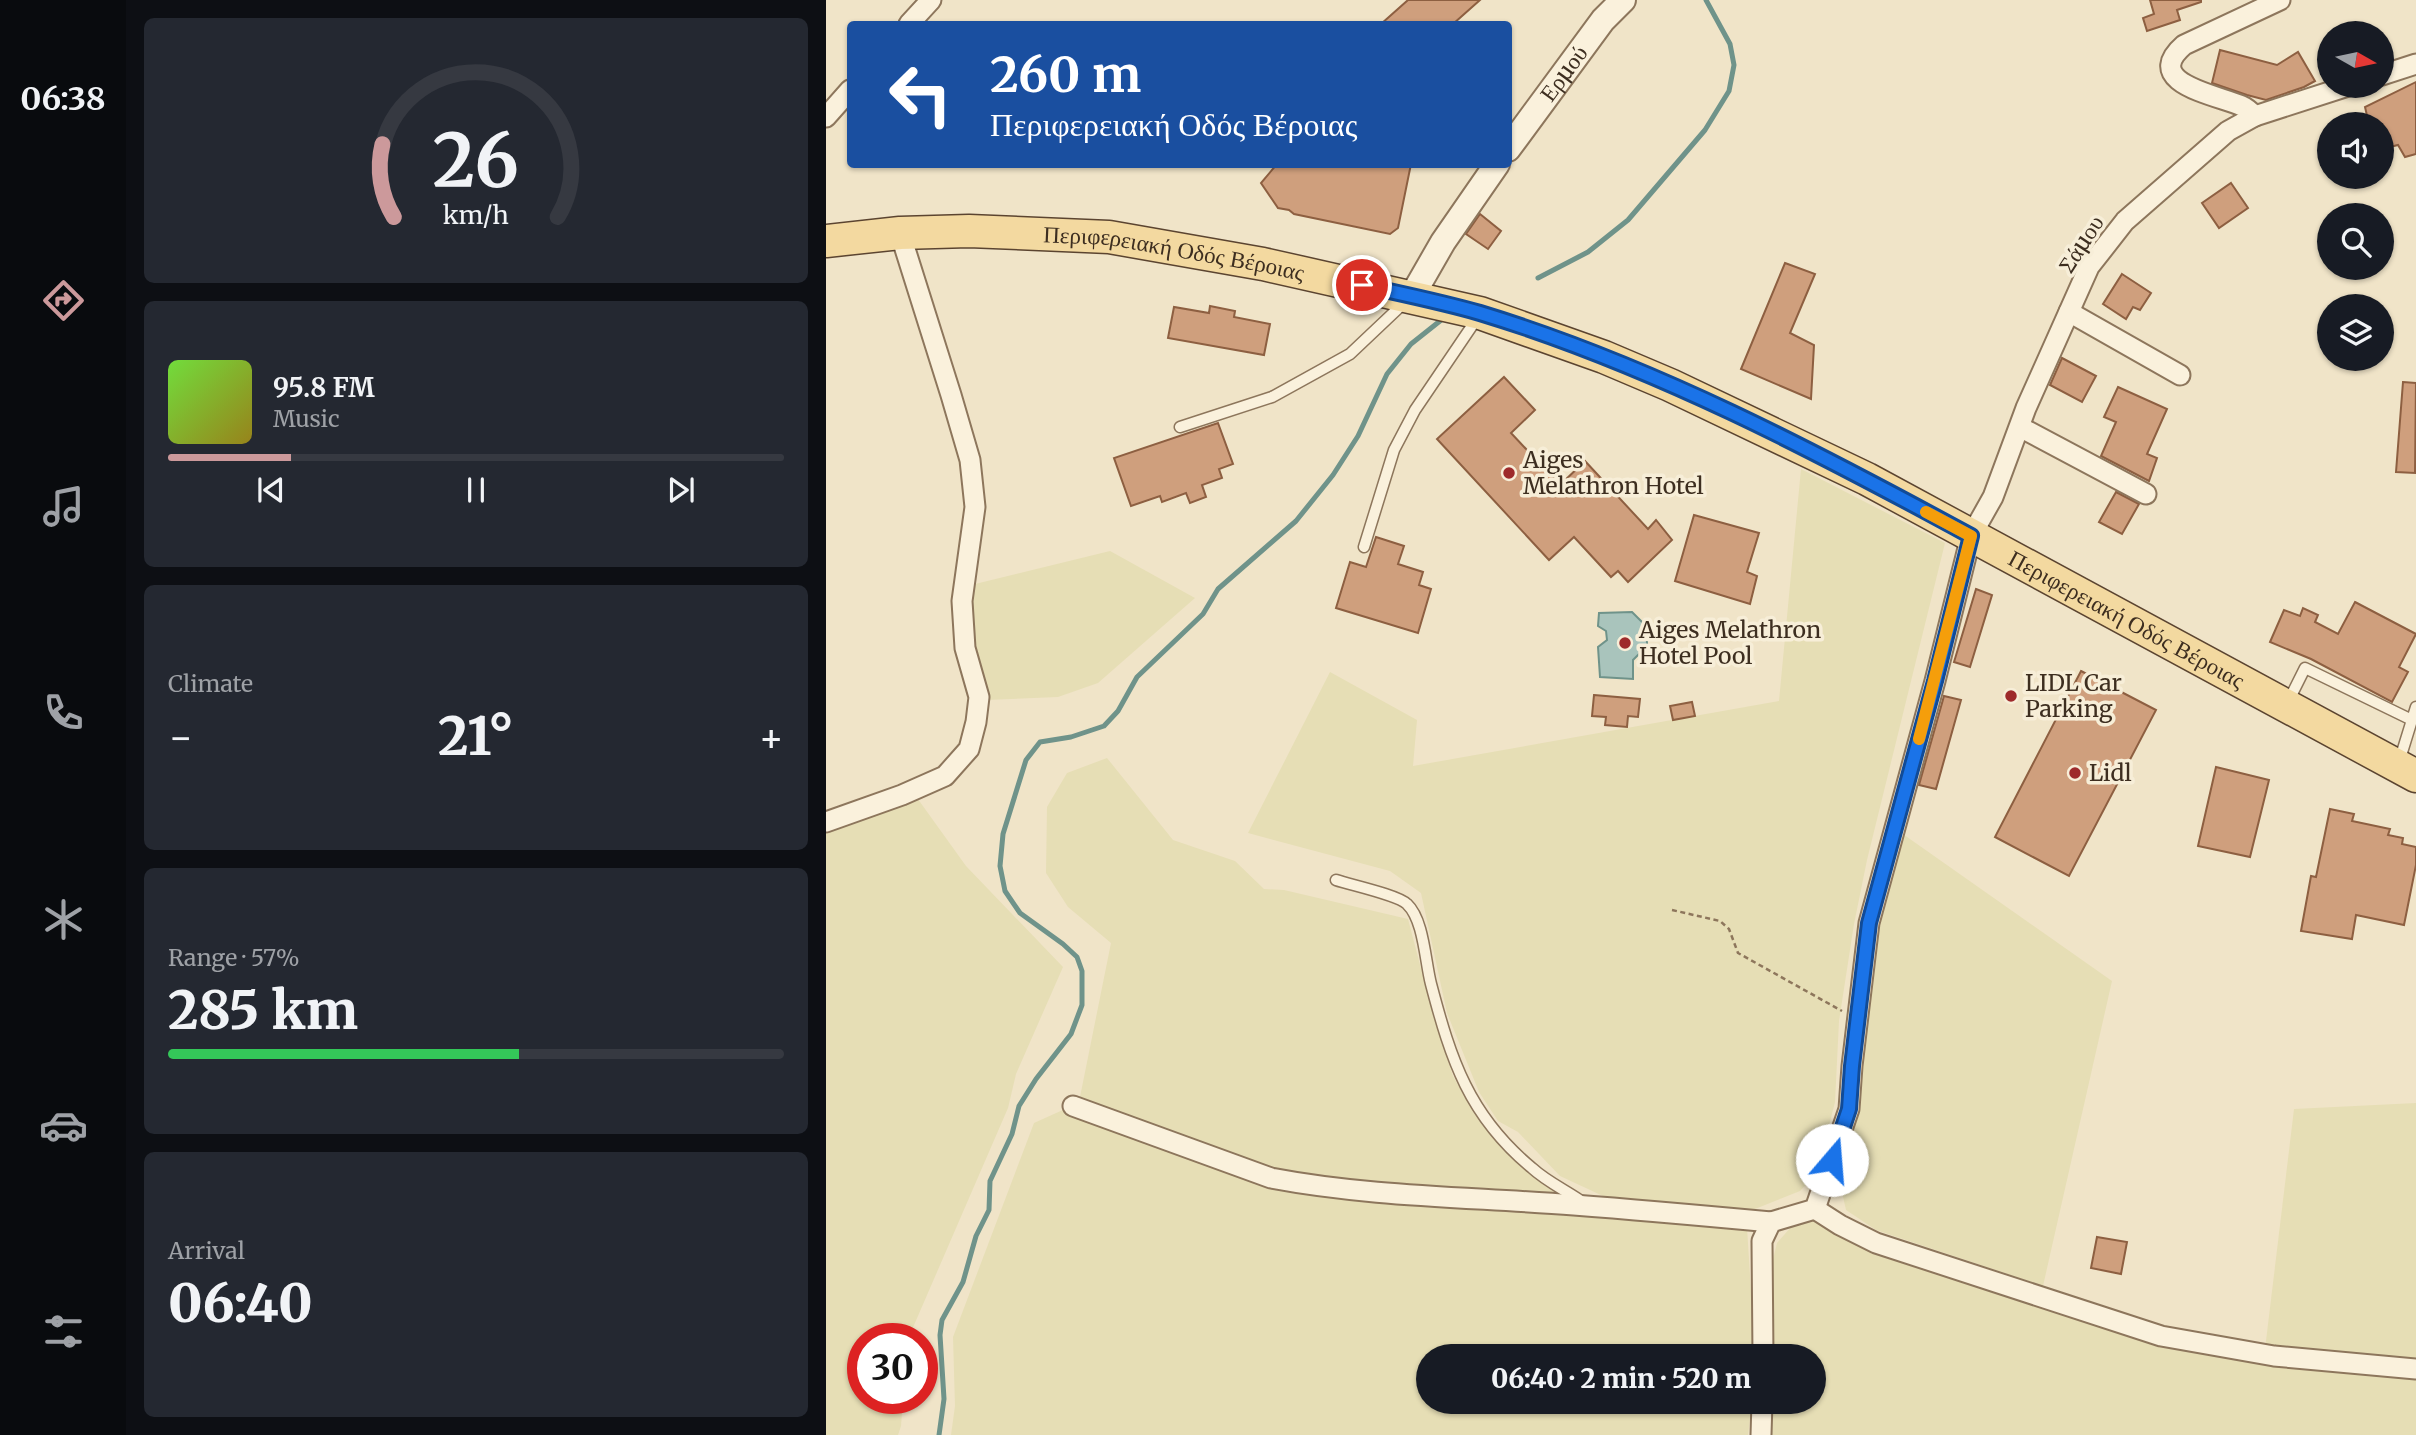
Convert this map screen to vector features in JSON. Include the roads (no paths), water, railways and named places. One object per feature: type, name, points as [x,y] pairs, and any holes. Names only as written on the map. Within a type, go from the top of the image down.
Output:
[{"type":"main road","name":"Περιφερειακή Οδός Βέροιας","points":[[826,242],[900,233],[969,231],[1109,237],[1263,264],[1480,313],[1604,357],[1867,480],[2407,771]]},
{"type":"street","points":[[912,21],[931,0]]},
{"type":"street","name":"Ερμού","points":[[1512,144],[1595,31],[1623,0]]},
{"type":"street","points":[[2255,116],[2245,107],[2190,88],[2175,78],[2170,64],[2173,55],[2184,45],[2280,0]]},
{"type":"street","points":[[2394,71],[2416,64]]},
{"type":"street","points":[[826,117],[847,93]]},
{"type":"street","name":"Σάμου","points":[[1815,1209],[1849,1109],[1869,923],[1935,681],[1971,536],[1993,497],[2026,408],[2089,267],[2125,221],[2228,131],[2255,116],[2317,96]]},
{"type":"street","points":[[1412,296],[1443,242],[1494,168]]},
{"type":"street","points":[[826,822],[902,795],[945,776],[970,749],[976,722],[979,697],[965,648],[962,601],[975,507],[970,460],[900,233]]},
{"type":"street","points":[[2070,312],[2180,375]]},
{"type":"street","points":[[2020,427],[2146,494]]},
{"type":"street","points":[[1073,1106],[1271,1178],[1303,1184],[1429,1198],[1590,1207],[1771,1222],[1815,1209],[1876,1243],[2161,1336],[2274,1356],[2416,1369]]},
{"type":"street","points":[[1762,1344],[1762,1241],[1771,1222]]},
{"type":"street","points":[[1761,1435],[1762,1414]]},
{"type":"lane","points":[[1180,427],[1272,397],[1350,354],[1412,296]]},
{"type":"lane","points":[[1364,547],[1394,450],[1415,410],[1480,313]]},
{"type":"lane","points":[[2286,706],[2305,668],[2412,720]]},
{"type":"lane","points":[[2407,771],[2412,720],[2416,707]]},
{"type":"lane","points":[[1336,880],[1405,901],[1416,915],[1431,983],[1453,1058],[1475,1106],[1499,1138],[1533,1169],[1590,1207]]},
{"type":"water","name":"Aiges Melathron Hotel Pool","points":[[1632,612],[1647,627],[1647,646],[1633,660],[1633,679],[1600,677],[1598,647],[1607,640],[1606,631],[1598,626],[1599,613]]},
{"type":"waterway","points":[[1538,278],[1588,252],[1628,220],[1705,130],[1729,91],[1734,65],[1730,44],[1706,0]]},
{"type":"waterway","points":[[939,1435],[944,1399],[940,1335],[942,1320],[963,1282],[976,1236],[989,1210],[990,1181],[1012,1134],[1019,1106],[1071,1034],[1082,1005],[1082,971],[1077,957],[1020,913],[1005,891],[1000,866],[1003,834],[1026,760],[1040,742],[1071,737],[1104,726],[1118,711],[1137,677],[1203,614],[1218,589],[1296,521],[1333,475],[1358,436],[1387,374],[1411,344],[1445,317]]},
{"type":"place","name":"Aiges Melathron Hotel","points":[[1509,473]]},
{"type":"place","name":"Aiges Melathron Hotel Pool","points":[[1625,643]]},
{"type":"place","name":"LIDL Car Parking","points":[[2011,696]]},
{"type":"place","name":"Lidl","points":[[2075,773]]}]
